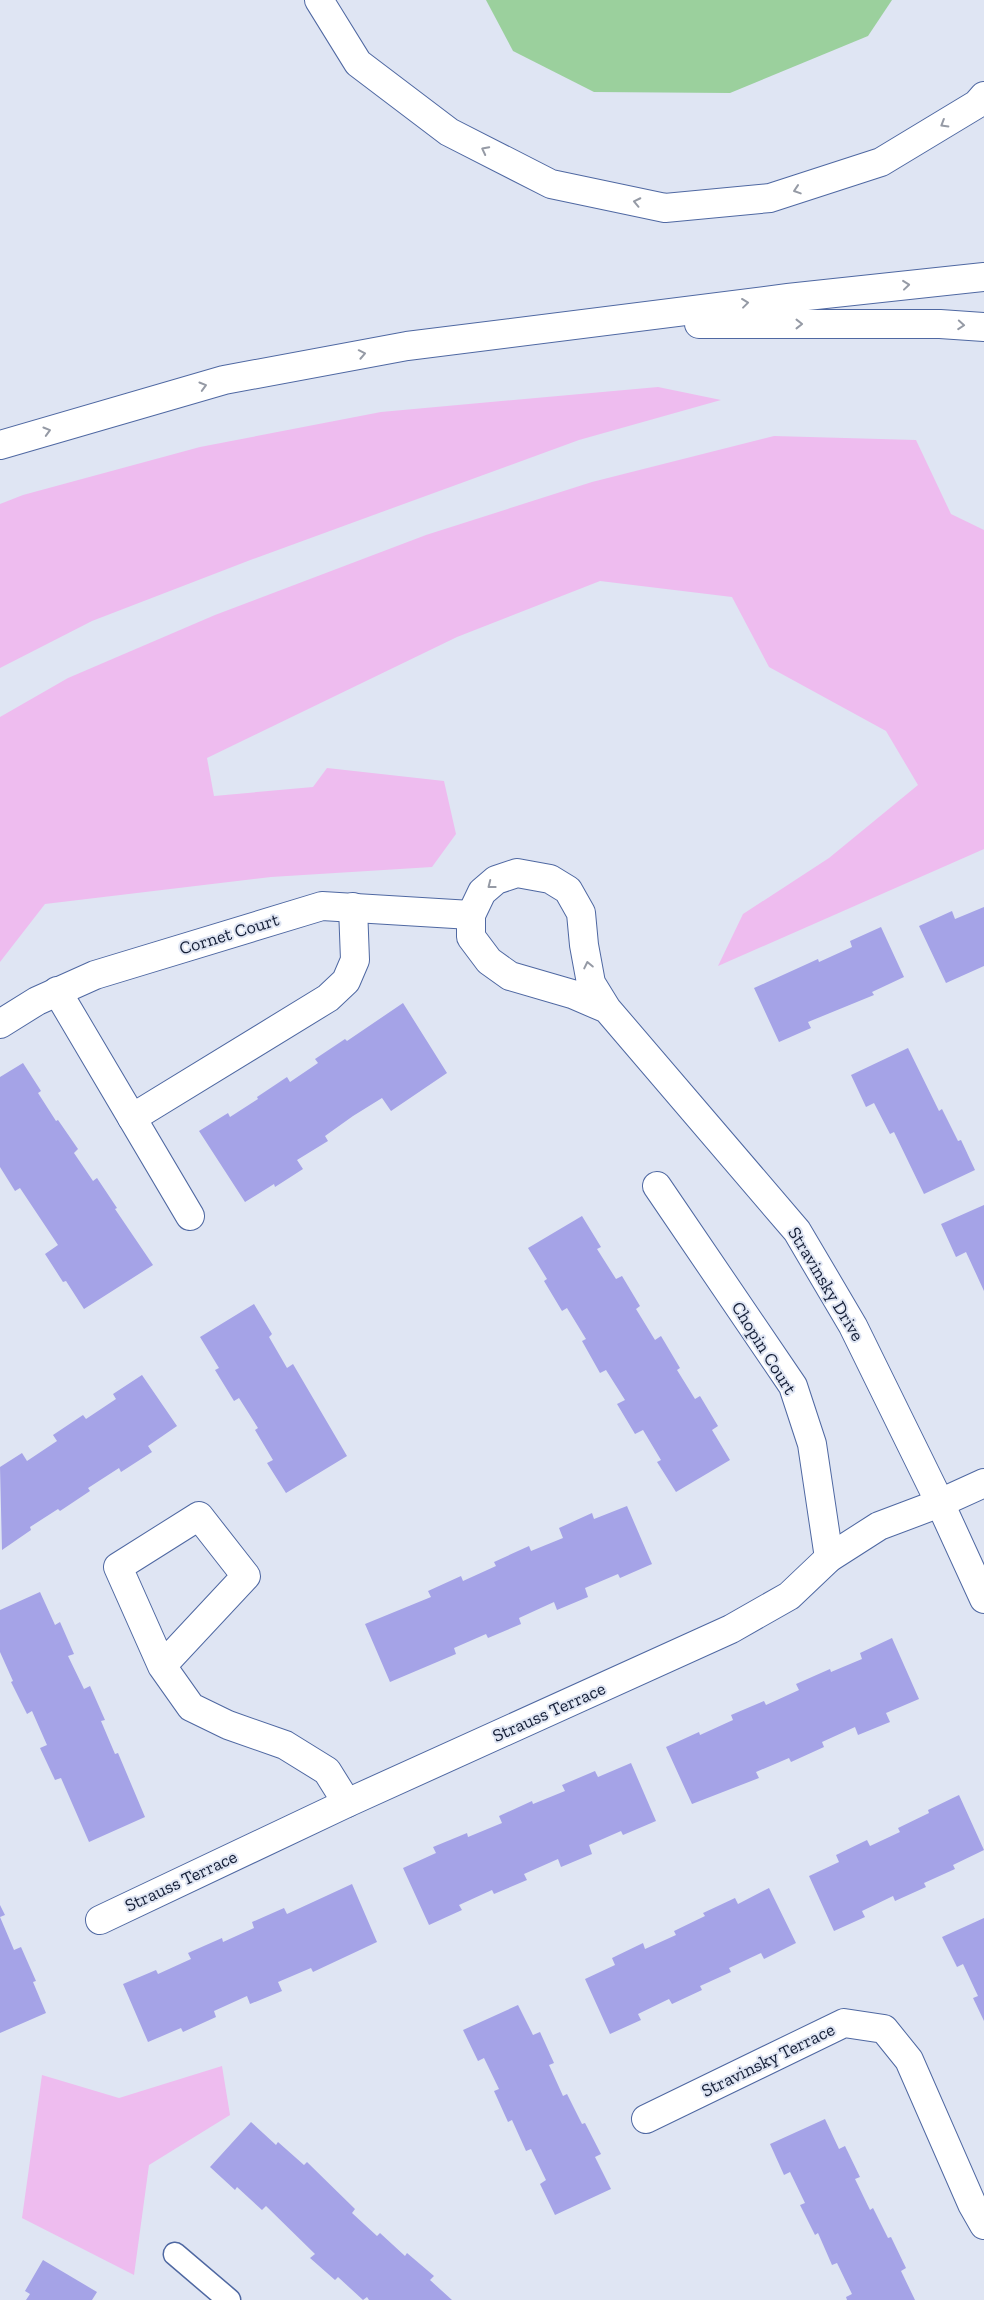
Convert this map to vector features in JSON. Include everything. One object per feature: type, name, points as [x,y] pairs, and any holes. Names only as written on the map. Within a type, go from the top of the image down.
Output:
[{"type":"main road","points":[[318,0],[358,63],[449,132],[551,184],[665,208],[770,198],[881,162],[977,104],[984,96]]},
{"type":"main road","points":[[0,445],[224,380],[407,346],[778,299],[984,277]]},
{"type":"main road","points":[[523,331],[697,324],[940,324],[984,327]]},
{"type":"main road","name":"Stravinsky Drive","points":[[608,1008],[572,994],[510,976],[489,961],[471,937],[471,915],[482,892],[496,880],[516,873],[550,879],[568,890],[581,913],[584,945],[591,983],[608,1008],[797,1231],[853,1326],[940,1502],[984,1599]]},
{"type":"main road","name":"Cornet Court","points":[[0,1024],[37,1001],[95,974],[322,906],[471,915]]},
{"type":"main road","points":[[132,1118],[328,998],[346,981],[355,960],[353,907]]},
{"type":"main road","points":[[57,991],[190,1216]]},
{"type":"main road","name":"Chopin Court","points":[[657,1186],[792,1386],[812,1444],[828,1558]]},
{"type":"main road","name":"Strauss Terrace","points":[[100,1920],[347,1803],[731,1629],[789,1596],[828,1558],[879,1526],[984,1483]]},
{"type":"main road","points":[[162,1666],[246,1576],[199,1516],[118,1568],[162,1666],[191,1707],[228,1725],[285,1745],[327,1770],[347,1803]]},
{"type":"main road","name":"Stravinsky Terrace","points":[[646,2119],[844,2023],[884,2029],[909,2060],[975,2189],[984,2225]]},
{"type":"lane","points":[[175,2254],[228,2300]]},
{"type":"shaded area","points":[[486,0],[892,0],[868,36],[730,93],[594,92],[513,51]]},
{"type":"shaded area","points":[[658,387],[721,400],[579,440],[253,559],[92,621],[0,668],[0,504],[23,495],[200,447],[381,412]]},
{"type":"shaded area","points":[[774,436],[916,440],[951,514],[984,530],[984,849],[718,966],[743,914],[829,858],[918,785],[886,731],[769,667],[732,597],[600,581],[457,637],[207,758],[214,796],[313,787],[327,768],[444,781],[456,834],[432,867],[271,877],[45,904],[0,962],[0,717],[68,678],[215,615],[426,535],[592,482]]},
{"type":"shaded area","points":[[222,2066],[230,2115],[149,2165],[134,2275],[22,2218],[42,2075],[119,2098]]},
{"type":"building","points":[[984,907],[984,966],[946,983],[919,926],[952,911],[955,919]]},
{"type":"building","points":[[881,927],[904,977],[872,992],[874,995],[808,1022],[811,1028],[779,1042],[754,988],[818,959],[819,962],[852,947],[850,941]]},
{"type":"building","points":[[403,1003],[447,1073],[391,1111],[382,1098],[353,1116],[325,1136],[328,1141],[297,1160],[303,1169],[275,1187],[274,1184],[245,1202],[199,1131],[228,1113],[230,1117],[287,1077],[290,1082],[318,1063],[315,1059],[345,1039],[347,1041]]},
{"type":"building","points":[[908,1048],[939,1111],[942,1109],[958,1141],[961,1140],[975,1170],[924,1194],[894,1132],[890,1134],[874,1103],[866,1107],[851,1075]]},
{"type":"building","points":[[23,1063],[41,1091],[38,1093],[56,1121],[58,1120],[78,1149],[74,1153],[93,1181],[97,1178],[117,1208],[115,1209],[153,1265],[84,1309],[66,1281],[63,1282],[45,1254],[58,1245],[20,1188],[15,1191],[0,1167],[0,1077]]},
{"type":"building","points":[[984,1205],[984,1291],[966,1252],[956,1257],[941,1224]]},
{"type":"building","points":[[582,1216],[601,1247],[597,1249],[616,1279],[622,1276],[640,1306],[636,1309],[655,1340],[661,1336],[680,1368],[677,1370],[695,1399],[700,1396],[718,1426],[712,1430],[730,1460],[676,1492],[657,1462],[661,1460],[643,1430],[635,1434],[617,1404],[625,1400],[606,1370],[600,1373],[582,1341],[586,1339],[567,1308],[562,1311],[544,1281],[547,1279],[528,1248]]},
{"type":"building","points":[[254,1304],[272,1334],[269,1337],[287,1368],[293,1364],[347,1456],[286,1493],[267,1463],[273,1460],[255,1430],[258,1428],[239,1398],[234,1401],[215,1370],[219,1368],[200,1337]]},
{"type":"building","points":[[142,1375],[177,1426],[148,1446],[152,1452],[121,1472],[119,1468],[88,1488],[90,1491],[60,1511],[58,1509],[30,1527],[31,1530],[2,1550],[0,1467],[22,1453],[27,1461],[57,1441],[53,1435],[83,1415],[86,1419],[116,1399],[113,1394]]},
{"type":"building","points":[[627,1506],[652,1564],[620,1578],[618,1574],[585,1588],[588,1597],[557,1610],[554,1602],[519,1618],[521,1624],[488,1638],[486,1634],[454,1648],[456,1654],[390,1682],[365,1624],[431,1597],[428,1591],[461,1576],[463,1581],[496,1566],[494,1562],[529,1546],[531,1551],[563,1538],[559,1528],[592,1513],[594,1519]]},
{"type":"building","points":[[40,1592],[55,1625],[60,1622],[74,1654],[68,1656],[84,1689],[90,1686],[105,1720],[101,1721],[115,1754],[118,1753],[145,1817],[89,1842],[61,1778],[55,1780],[40,1748],[47,1745],[32,1711],[27,1714],[11,1682],[13,1681],[0,1652],[0,1610]]},
{"type":"building","points":[[892,1638],[919,1699],[886,1713],[890,1722],[858,1735],[855,1727],[822,1742],[824,1747],[791,1762],[789,1758],[756,1772],[759,1778],[692,1804],[666,1747],[699,1732],[700,1735],[733,1720],[731,1715],[764,1701],[766,1705],[799,1690],[796,1684],[830,1669],[831,1672],[862,1659],[860,1653]]},
{"type":"building","points":[[631,1763],[656,1821],[623,1835],[621,1831],[589,1845],[592,1854],[561,1867],[558,1859],[524,1874],[527,1880],[494,1894],[492,1890],[459,1905],[462,1910],[429,1925],[403,1868],[436,1853],[433,1847],[467,1833],[468,1837],[502,1823],[499,1816],[532,1801],[533,1804],[565,1791],[562,1785],[595,1771],[598,1777]]},
{"type":"building","points":[[959,1795],[984,1850],[953,1865],[955,1869],[924,1883],[926,1887],[895,1901],[893,1896],[862,1911],[865,1917],[834,1931],[809,1876],[839,1862],[836,1855],[867,1840],[870,1846],[900,1832],[898,1828],[929,1813],[928,1810]]},
{"type":"building","points":[[352,1884],[377,1942],[313,1972],[311,1968],[278,1982],[282,1991],[250,2004],[247,1996],[214,2011],[216,2017],[183,2032],[181,2028],[148,2042],[123,1984],[156,1970],[158,1974],[191,1959],[188,1953],[222,1938],[223,1942],[254,1928],[252,1922],[284,1908],[287,1914]]},
{"type":"building","points":[[769,1888],[796,1943],[764,1959],[761,1953],[729,1968],[731,1972],[700,1986],[702,1990],[672,2004],[669,1999],[638,2014],[641,2020],[610,2034],[585,1979],[615,1965],[612,1958],[643,1943],[645,1949],[676,1935],[674,1931],[705,1916],[703,1913],[735,1898],[738,1904]]},
{"type":"building","points":[[0,1905],[5,1915],[0,1917]]},
{"type":"building","points":[[0,1917],[14,1950],[21,1947],[36,1981],[33,1982],[46,2013],[0,2033]]},
{"type":"building","points":[[984,1918],[984,2021],[973,1998],[978,1996],[963,1964],[957,1967],[942,1937]]},
{"type":"building","points":[[518,2005],[533,2035],[540,2032],[554,2063],[549,2065],[563,2096],[567,2094],[582,2124],[585,2123],[601,2154],[595,2157],[611,2189],[555,2215],[540,2184],[546,2180],[531,2149],[526,2151],[512,2120],[508,2122],[494,2091],[499,2089],[484,2058],[478,2061],[463,2030]]},
{"type":"building","points":[[825,2119],[839,2149],[845,2146],[860,2177],[855,2179],[870,2210],[873,2208],[888,2238],[891,2237],[906,2268],[901,2271],[915,2300],[847,2300],[846,2297],[852,2294],[837,2263],[832,2265],[818,2233],[815,2235],[800,2205],[805,2203],[790,2172],[784,2175],[770,2144]]},
{"type":"building","points":[[251,2122],[276,2145],[278,2142],[304,2165],[307,2162],[355,2209],[352,2213],[377,2236],[380,2233],[405,2256],[407,2253],[434,2276],[430,2280],[452,2300],[369,2300],[367,2297],[363,2300],[338,2277],[335,2280],[310,2258],[315,2254],[266,2206],[262,2210],[237,2187],[235,2190],[210,2167]]},
{"type":"building","points":[[43,2260],[97,2292],[92,2300],[26,2300],[30,2294],[25,2291]]}]
